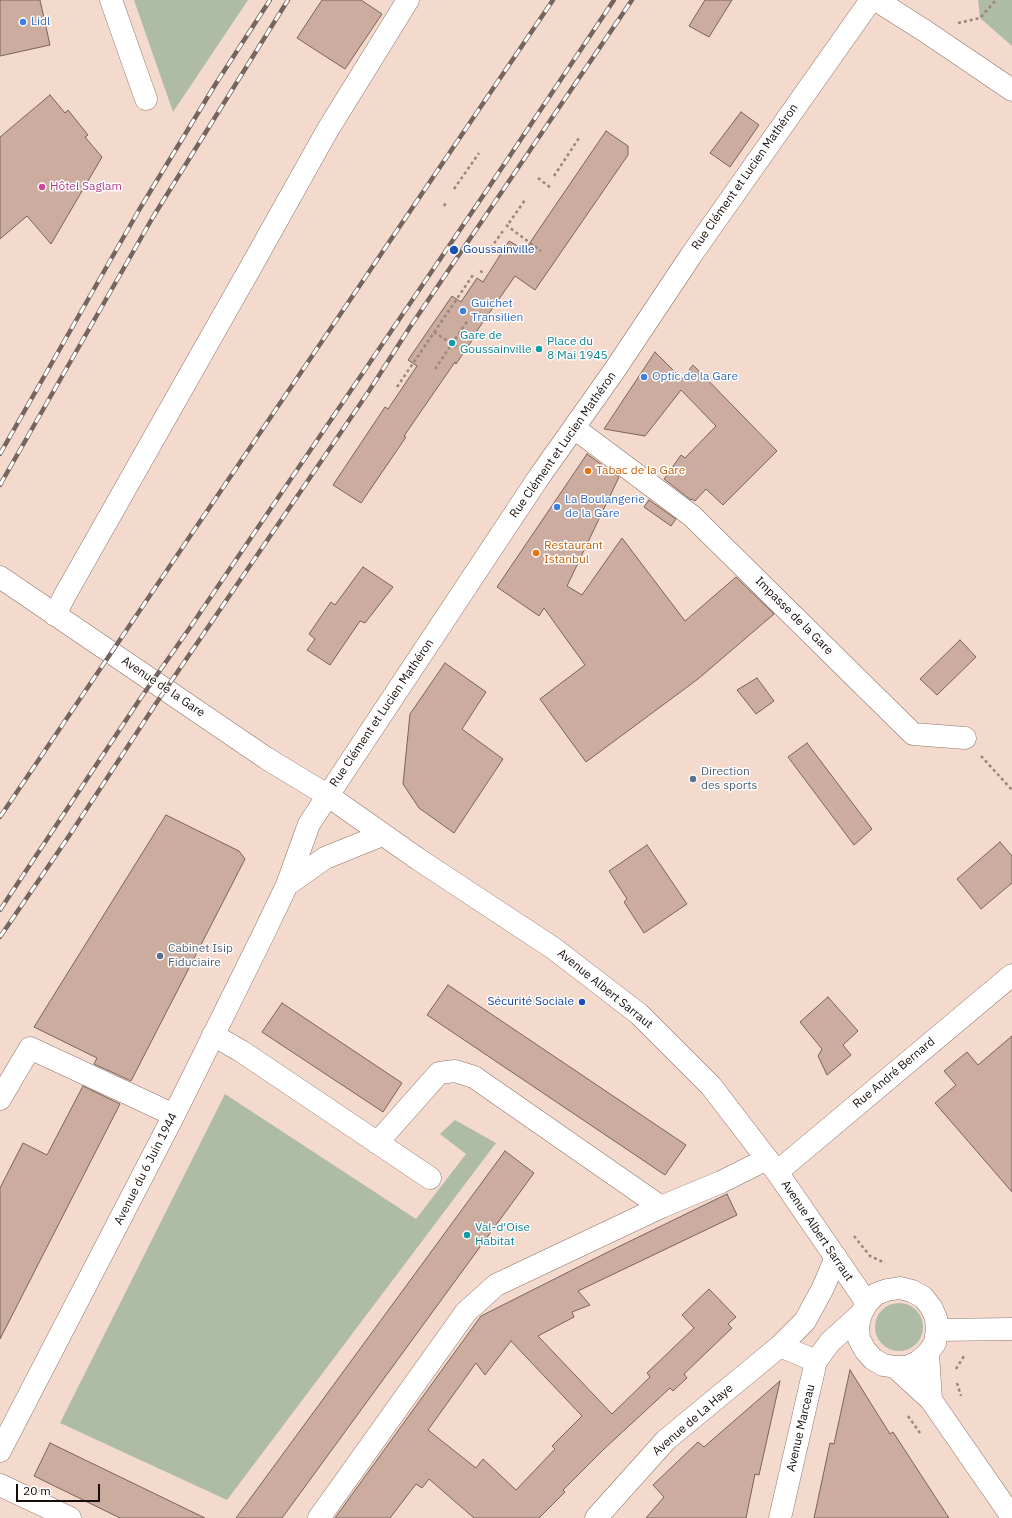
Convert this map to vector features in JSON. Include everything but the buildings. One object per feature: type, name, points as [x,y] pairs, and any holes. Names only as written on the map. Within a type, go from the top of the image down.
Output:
[{"type":"street","points":[[111,0],[146,99]]},
{"type":"street","points":[[55,615],[64,595],[327,131],[408,0]]},
{"type":"street","name":"Rue Clément et Lucien Mathéron","points":[[327,794],[539,477],[614,371],[692,254],[871,0]]},
{"type":"street","points":[[876,0],[1012,90]]},
{"type":"street","name":"Impasse de la Gare","points":[[574,428],[692,516],[913,734],[965,738]]},
{"type":"street","name":"Avenue de la Gare","points":[[0,577],[266,758],[327,794]]},
{"type":"street","name":"Avenue Albert Sarraut","points":[[327,794],[382,835],[553,948],[639,1014],[711,1086],[772,1166],[836,1258],[864,1309]]},
{"type":"street","name":"Avenue du 6 Juin 1944","points":[[0,1450],[174,1115],[287,885],[309,824],[327,794]]},
{"type":"street","name":"Avenue du 6 Juin 1944","points":[[287,885],[325,858],[382,835]]},
{"type":"street","name":"Rue André Bernard","points":[[319,1518],[466,1312],[496,1285],[661,1207],[721,1182],[772,1166],[1012,975]]},
{"type":"street","points":[[213,1035],[241,1051],[430,1178]]},
{"type":"street","points":[[0,1100],[30,1048],[174,1115]]},
{"type":"street","points":[[377,1143],[439,1073],[455,1071],[474,1077],[661,1207]]},
{"type":"street","name":"Avenue de La Haye","points":[[596,1518],[666,1440],[780,1346],[804,1321],[823,1288],[836,1258]]},
{"type":"street","points":[[900,1288],[912,1291],[923,1297],[931,1307],[936,1318],[937,1330],[935,1342],[928,1354],[918,1362],[907,1367],[895,1367],[883,1365],[864,1350],[859,1339],[858,1326],[864,1309],[876,1294],[887,1290],[900,1288]]},
{"type":"street","name":"Avenue Marceau","points":[[780,1518],[816,1361],[830,1342],[864,1309]]},
{"type":"street","points":[[937,1330],[1012,1329]]},
{"type":"street","points":[[830,1342],[864,1350]]},
{"type":"street","points":[[780,1346],[816,1361]]},
{"type":"street","points":[[928,1354],[932,1400]]},
{"type":"street","points":[[895,1367],[932,1400],[1012,1517]]},
{"type":"street","points":[[0,1485],[70,1518]]},
{"type":"path","points":[[925,31],[980,18],[996,0]]},
{"type":"path","points":[[554,176],[579,138]]},
{"type":"path","points":[[454,189],[479,153]]},
{"type":"path","points":[[538,178],[551,188]]},
{"type":"path","points":[[525,200],[507,224],[541,251]]},
{"type":"path","points":[[444,206],[447,201]]},
{"type":"path","points":[[488,253],[503,231]]},
{"type":"path","points":[[508,252],[510,248]]},
{"type":"path","points":[[480,271],[484,274]]},
{"type":"path","points":[[397,387],[473,275]]},
{"type":"path","points":[[434,369],[468,320]]},
{"type":"path","points":[[434,332],[466,352]]},
{"type":"path","points":[[965,738],[1012,790]]},
{"type":"path","points":[[852,1233],[870,1256],[887,1264]]},
{"type":"path","points":[[955,1371],[970,1349],[970,1330]]},
{"type":"path","points":[[907,1414],[923,1437],[947,1422],[965,1406],[956,1377]]},
{"type":"green space","points":[[134,0],[248,0],[173,112]]},
{"type":"green space","points":[[978,0],[1012,0],[1012,46],[980,18]]},
{"type":"green space","points":[[225,1094],[416,1219],[466,1154],[440,1134],[455,1120],[496,1143],[227,1500],[60,1423]]},
{"type":"green space","points":[[899,1303],[908,1305],[916,1310],[921,1318],[923,1327],[921,1336],[916,1344],[908,1349],[899,1351],[890,1349],[882,1344],[877,1336],[875,1327],[877,1318],[882,1310],[890,1305]]},
{"type":"railway","points":[[0,454],[139,210],[215,85],[270,0]]},
{"type":"railway","points":[[0,485],[153,217],[288,0]]},
{"type":"railway","points":[[0,817],[553,0]]},
{"type":"railway","points":[[0,910],[140,699],[489,187],[614,0]]},
{"type":"railway","points":[[0,937],[69,836],[155,705],[369,391],[410,327],[632,0]]},
{"type":"place","name":"Lidl","points":[[23,22]]},
{"type":"place","name":"Hôtel Saglam","points":[[42,187]]},
{"type":"place","name":"Goussainville","points":[[454,250]]},
{"type":"place","name":"Guichet Transilien","points":[[463,311]]},
{"type":"place","name":"Gare de Goussainville","points":[[452,343]]},
{"type":"place","name":"Place du 8 Mai 1945","points":[[539,349]]},
{"type":"place","name":"Optic de la Gare","points":[[644,377]]},
{"type":"place","name":"Tabac de la Gare","points":[[588,471]]},
{"type":"place","name":"La Boulangerie de la Gare","points":[[557,507]]},
{"type":"place","name":"Restaurant Istanbul","points":[[536,553]]},
{"type":"place","name":"Direction des sports","points":[[693,779]]},
{"type":"place","name":"Cabinet Isip Fiduciaire","points":[[160,956]]},
{"type":"place","name":"Sécurité Sociale","points":[[582,1002]]},
{"type":"place","name":"Val-d'Oise Habitat","points":[[467,1235]]}]
